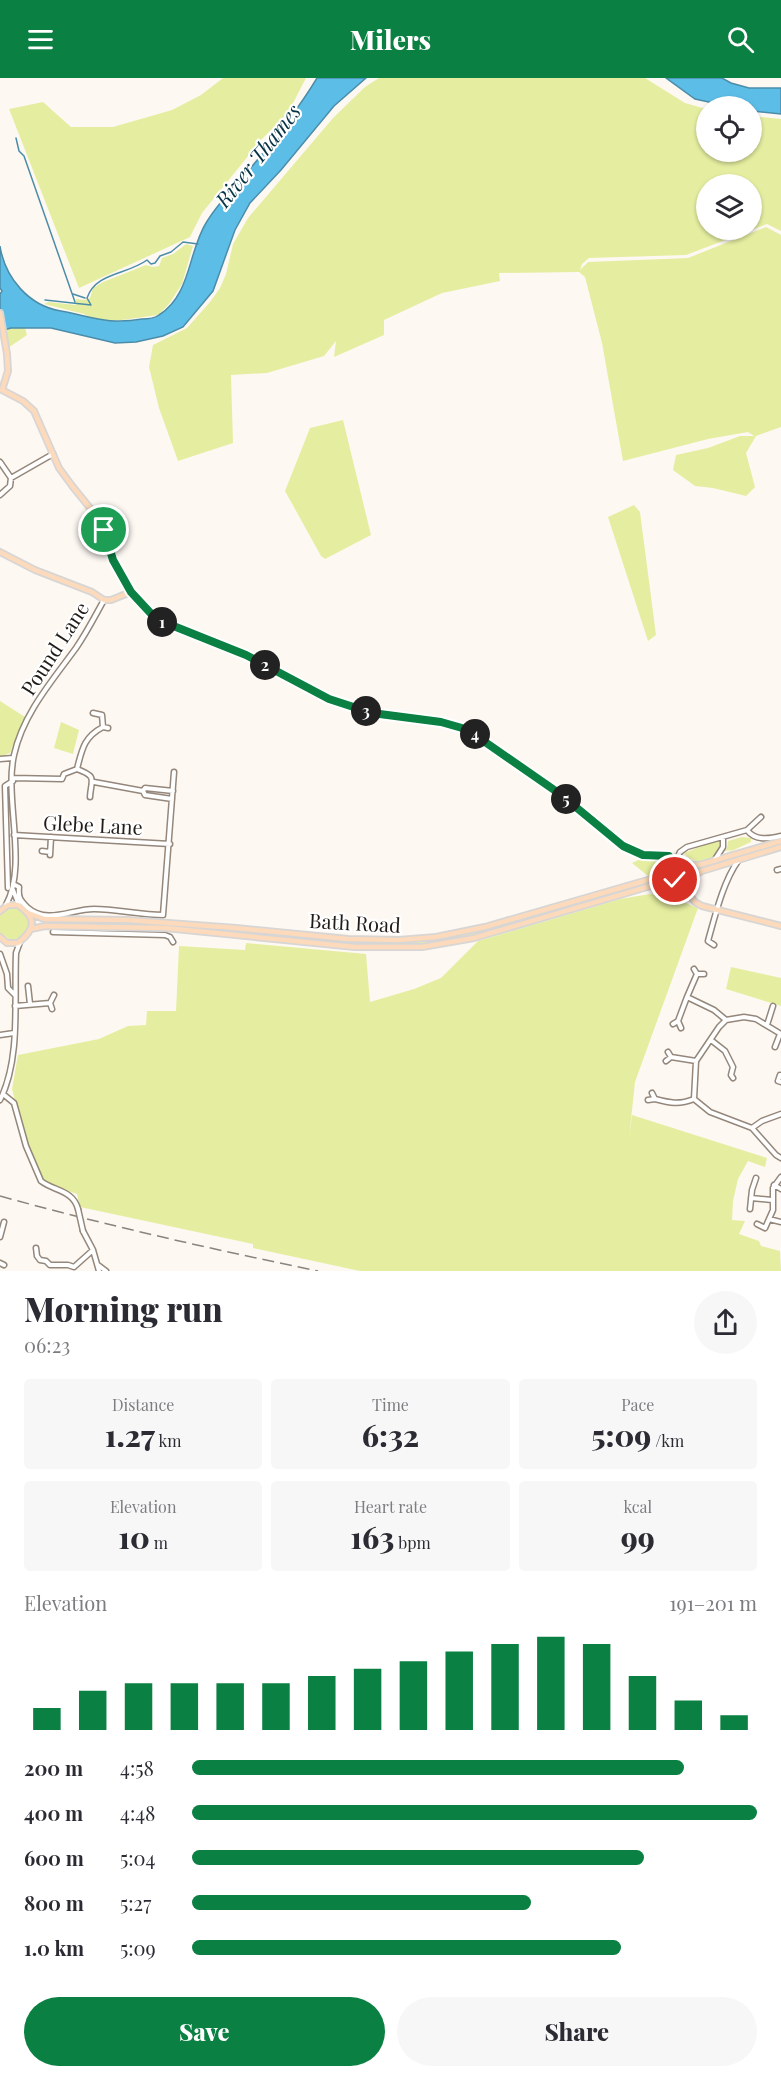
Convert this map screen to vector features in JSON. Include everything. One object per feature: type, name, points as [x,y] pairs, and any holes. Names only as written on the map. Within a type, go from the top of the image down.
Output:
[{"type":"main road","points":[[0,313],[8,370],[2,390],[23,401],[34,411],[53,454],[73,487],[99,519],[113,560],[131,592],[156,619],[246,655],[329,699],[372,713],[448,723],[468,730],[560,794],[623,846],[643,855],[669,856],[684,863],[691,869],[690,894]]},
{"type":"main road","points":[[0,552],[35,570],[92,592],[104,600],[111,600],[131,592]]},
{"type":"main road","name":"Bath Road","points":[[28,914],[44,919],[100,918],[366,940],[421,939],[485,927],[647,880],[665,874],[684,863],[699,865],[781,841]]},
{"type":"main road","name":"Bath Road","points":[[31,929],[42,926],[100,926],[188,929],[355,947],[422,947],[474,938],[664,882],[684,883],[702,871],[781,847]]},
{"type":"main road","points":[[669,856],[674,868],[673,877],[698,904],[716,911],[781,926]]},
{"type":"main road","points":[[0,910],[6,905],[19,906],[33,922],[31,929],[16,944],[0,937]]},
{"type":"main road","points":[[100,918],[100,926]]},
{"type":"street","points":[[11,478],[53,454]]},
{"type":"street","points":[[0,462],[11,478],[10,486],[0,495]]},
{"type":"street","name":"Pound Lane","points":[[6,905],[14,873],[13,758],[18,738],[31,711],[90,628],[104,600]]},
{"type":"street","points":[[77,769],[82,746],[94,732],[106,728],[104,715],[93,713]]},
{"type":"street","points":[[0,759],[13,758]]},
{"type":"street","points":[[19,906],[10,889],[8,872],[5,786],[13,780],[62,779],[64,774],[77,769],[88,773],[93,782],[90,797]]},
{"type":"street","points":[[13,884],[19,887],[19,899],[40,915],[70,914],[94,909],[163,915],[174,772]]},
{"type":"street","points":[[93,782],[172,799]]},
{"type":"street","points":[[143,791],[145,788],[173,791]]},
{"type":"street","points":[[677,858],[680,852],[687,848],[747,830],[761,817]]},
{"type":"street","points":[[747,830],[754,837],[771,839],[781,836]]},
{"type":"street","name":"Glebe Lane","points":[[14,835],[170,844]]},
{"type":"street","points":[[42,851],[50,853],[51,837]]},
{"type":"street","points":[[714,861],[721,851],[723,839]]},
{"type":"street","points":[[708,941],[716,911],[738,861]]},
{"type":"street","points":[[8,872],[14,873]]},
{"type":"street","points":[[100,926],[101,934]]},
{"type":"street","points":[[53,932],[165,935],[173,942]]},
{"type":"street","points":[[703,938],[714,945]]},
{"type":"street","points":[[0,1100],[8,1082],[14,1033],[16,954],[21,941]]},
{"type":"street","points":[[7,942],[16,954]]},
{"type":"street","points":[[0,954],[8,974],[8,988],[15,995]]},
{"type":"street","points":[[673,1024],[678,1021],[695,971],[704,974]]},
{"type":"street","points":[[28,986],[30,1004]]},
{"type":"street","points":[[30,992],[35,989]]},
{"type":"street","points":[[52,1009],[50,1003],[54,994]]},
{"type":"street","points":[[687,997],[714,1010],[726,1020]]},
{"type":"street","points":[[15,1006],[26,1007],[30,1004],[50,1003]]},
{"type":"street","points":[[767,1025],[774,1008]]},
{"type":"street","points":[[694,1099],[696,1061],[718,1027],[726,1020],[744,1017],[756,1019],[767,1025],[781,1034],[775,1047]]},
{"type":"street","points":[[678,1021],[681,1028]]},
{"type":"street","points":[[0,1035],[14,1033]]},
{"type":"street","points":[[711,1041],[725,1051],[733,1067],[731,1077]]},
{"type":"street","points":[[666,1061],[669,1054],[696,1061]]},
{"type":"street","points":[[772,1079],[780,1079]]},
{"type":"street","points":[[652,1093],[655,1099]]},
{"type":"street","points":[[3,1094],[14,1103],[26,1146],[41,1181],[69,1195],[76,1204],[83,1231],[93,1250],[99,1271]]},
{"type":"street","points":[[648,1100],[655,1099],[682,1104],[694,1099]]},
{"type":"street","points":[[694,1099],[710,1112],[752,1128],[781,1158]]},
{"type":"street","points":[[752,1128],[762,1121],[781,1115]]},
{"type":"street","points":[[757,1224],[765,1228],[773,1210],[774,1185],[781,1177]]},
{"type":"street","points":[[750,1209],[756,1178]]},
{"type":"street","points":[[774,1185],[781,1188]]},
{"type":"street","points":[[751,1198],[772,1200]]},
{"type":"street","points":[[769,1219],[781,1222]]},
{"type":"street","points":[[0,1237],[4,1222]]},
{"type":"street","points":[[36,1248],[40,1260],[50,1265],[74,1267],[93,1250]]},
{"type":"street","points":[[98,1265],[106,1271]]},
{"type":"street","points":[[58,1271],[60,1266]]},
{"type":"green space","points":[[223,78],[306,78],[288,113],[261,140],[202,213],[190,237],[79,288],[9,109],[43,102],[71,127],[113,127],[172,110],[201,95]]},
{"type":"green space","points":[[379,78],[645,78],[685,103],[696,106],[696,162],[762,162],[762,117],[781,119],[781,231],[767,224],[762,226],[762,174],[696,174],[696,240],[725,240],[686,255],[589,258],[582,264],[580,270],[588,262],[688,258],[733,240],[762,240],[762,229],[766,227],[781,235],[781,427],[756,436],[746,453],[755,487],[746,496],[695,486],[673,470],[676,455],[708,448],[740,436],[754,436],[748,432],[708,439],[623,461],[602,343],[585,277],[579,272],[499,273],[500,281],[442,293],[384,320],[384,335],[334,357],[336,341],[324,356],[267,373],[231,375],[233,443],[178,461],[159,408],[149,367],[153,345],[187,328],[210,302],[220,288],[233,244],[248,218],[333,118],[365,87]]},
{"type":"green space","points":[[186,244],[193,246],[182,284],[169,304],[158,315],[107,320],[91,318],[84,314],[44,304],[48,302],[76,305],[76,299],[90,298],[93,288],[103,282],[146,265],[159,266],[162,258],[173,254]]},
{"type":"green space","points":[[25,328],[27,335],[8,348],[6,330]]},
{"type":"green space","points":[[343,420],[371,535],[325,559],[321,556],[285,491],[310,428]]},
{"type":"green space","points":[[634,505],[640,512],[656,635],[648,641],[608,517]]},
{"type":"green space","points":[[0,701],[25,717],[10,753],[0,757]]},
{"type":"green space","points":[[61,722],[79,730],[73,754],[54,748]]},
{"type":"green space","points":[[742,837],[751,838],[751,842],[721,856],[732,850],[724,851],[728,841]]},
{"type":"green space","points":[[723,840],[718,853],[707,860],[695,861],[684,853],[715,841]]},
{"type":"green space","points":[[643,858],[666,859],[671,863],[664,870],[648,876],[632,863]]},
{"type":"green space","points":[[669,875],[670,878],[466,938],[417,945],[347,944],[196,928],[102,922],[156,924],[367,942],[417,940],[484,929]]},
{"type":"green space","points":[[650,894],[678,900],[698,908],[635,1082],[629,1139],[632,1115],[767,1158],[765,1167],[748,1161],[738,1179],[732,1220],[745,1221],[739,1234],[759,1241],[761,1246],[780,1251],[781,1271],[360,1271],[253,1248],[253,1244],[80,1207],[77,1194],[50,1185],[41,1178],[22,1129],[12,1089],[18,1055],[99,1039],[128,1026],[146,1025],[147,1011],[176,1011],[179,946],[245,950],[246,943],[366,954],[370,1002],[441,978],[478,941],[620,899]]},
{"type":"green space","points":[[14,906],[25,915],[29,925],[25,935],[12,941],[0,933],[0,915],[8,907]]},
{"type":"green space","points":[[731,967],[781,978],[781,1006],[726,989]]},
{"type":"water","points":[[317,78],[366,78],[334,106],[281,170],[250,203],[235,230],[213,291],[183,327],[163,336],[136,342],[115,343],[51,328],[11,328],[0,331],[0,294],[2,291],[0,288],[0,246],[7,269],[20,289],[49,308],[110,321],[130,321],[159,315],[177,296],[183,285],[200,234],[210,216],[276,136]]},
{"type":"water","points":[[666,78],[722,78],[749,88],[781,88],[781,114],[762,112],[762,96],[696,96],[695,99]]},
{"type":"waterway","points":[[16,138],[75,302]]},
{"type":"waterway","points":[[45,300],[91,305],[87,298],[97,283],[147,260],[151,264],[155,263],[160,256],[171,252],[183,242],[198,244]]},
{"type":"waterway","points":[[73,294],[85,298]]},
{"type":"railway","points":[[0,1196],[158,1236],[318,1271]]},
{"type":"route","points":[[104,530],[113,560],[131,592],[156,619],[246,655],[329,699],[372,713],[396,718],[448,723],[468,730],[560,794],[623,846],[643,855],[669,856],[674,864],[672,873],[675,880]]},
{"type":"water label","name":"River Thames","points":[[257,155]]}]
